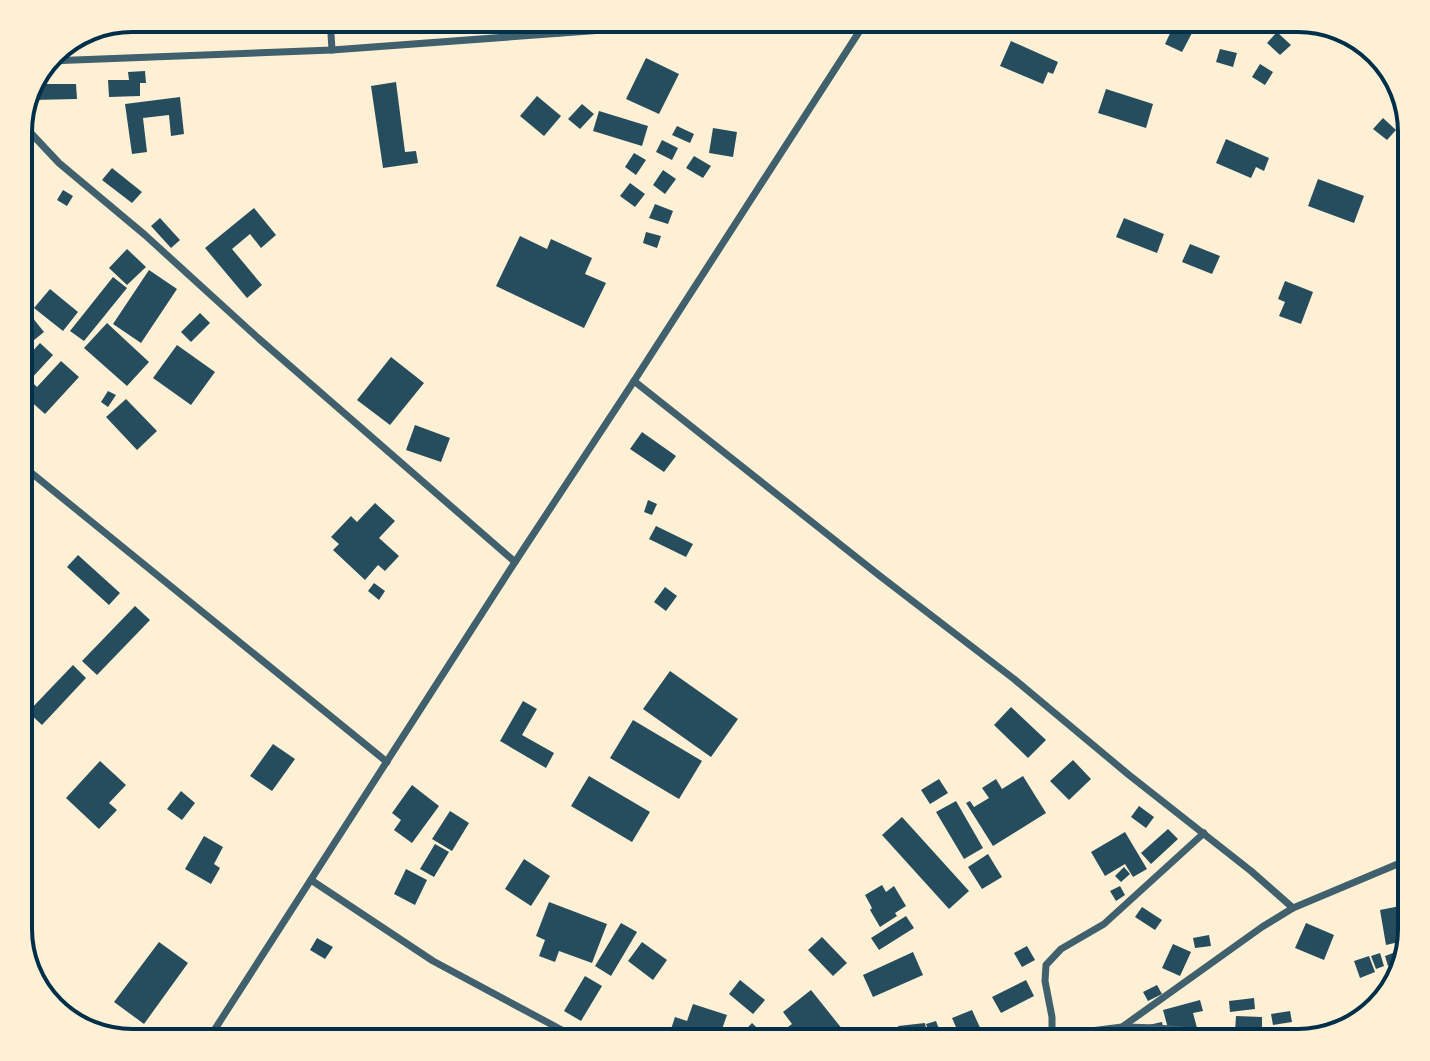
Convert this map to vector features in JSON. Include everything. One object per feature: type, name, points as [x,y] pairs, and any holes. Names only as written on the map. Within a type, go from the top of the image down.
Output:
[{"type":"street","points":[[331,32],[332,50]]},
{"type":"street","points":[[63,60],[332,50],[571,32]]},
{"type":"street","points":[[215,1029],[859,32]]},
{"type":"street","points":[[32,134],[59,163],[145,235],[515,562]]},
{"type":"street","points":[[634,381],[1014,679],[1293,908]]},
{"type":"street","points":[[32,473],[387,762]]},
{"type":"street","points":[[1052,1029],[1046,965],[1061,949],[1104,924],[1204,833]]},
{"type":"street","points":[[1122,1027],[1293,908],[1398,864]]},
{"type":"street","points":[[311,880],[433,961],[560,1029]]},
{"type":"street","points":[[1106,1029],[1159,1029]]},
{"type":"building","points":[[1171,32],[1192,33],[1182,52],[1165,44]]},
{"type":"building","points":[[1277,32],[1291,45],[1280,55],[1267,43]]},
{"type":"building","points":[[1011,41],[1058,62],[1053,74],[1048,72],[1043,84],[1000,66]]},
{"type":"building","points":[[1220,49],[1237,53],[1233,67],[1216,62]]},
{"type":"building","points":[[646,58],[679,74],[659,114],[626,99]]},
{"type":"building","points":[[1260,64],[1273,72],[1265,85],[1252,77]]},
{"type":"building","points":[[145,71],[146,83],[140,83],[140,96],[109,97],[108,80],[129,80],[128,72]]},
{"type":"building","points":[[396,82],[405,152],[416,151],[418,163],[383,168],[371,86]]},
{"type":"building","points":[[45,84],[76,84],[77,99],[37,100]]},
{"type":"building","points":[[1106,89],[1153,104],[1146,128],[1098,113]]},
{"type":"building","points":[[537,96],[561,116],[544,136],[520,116]]},
{"type":"building","points":[[180,97],[184,134],[171,136],[169,115],[143,118],[147,152],[132,154],[125,104]]},
{"type":"building","points":[[582,104],[594,114],[580,129],[568,119]]},
{"type":"building","points":[[599,111],[648,126],[642,146],[593,131]]},
{"type":"building","points":[[1383,118],[1396,130],[1387,140],[1373,129]]},
{"type":"building","points":[[677,126],[694,134],[690,143],[672,135]]},
{"type":"building","points":[[713,128],[737,132],[733,157],[709,153]]},
{"type":"building","points":[[1226,139],[1269,158],[1264,171],[1256,167],[1251,178],[1216,163]]},
{"type":"building","points":[[662,140],[678,148],[672,160],[656,152]]},
{"type":"building","points":[[634,153],[646,160],[636,175],[625,167]]},
{"type":"building","points":[[694,156],[711,166],[703,178],[686,168]]},
{"type":"building","points":[[112,168],[142,192],[132,203],[102,180]]},
{"type":"building","points":[[663,170],[676,179],[665,194],[653,185]]},
{"type":"building","points":[[1318,179],[1364,196],[1354,223],[1308,206]]},
{"type":"building","points":[[630,183],[645,194],[635,207],[620,196]]},
{"type":"building","points":[[63,190],[73,196],[67,206],[57,200]]},
{"type":"building","points":[[655,204],[673,211],[668,224],[649,218]]},
{"type":"building","points":[[254,208],[276,235],[261,248],[250,234],[232,249],[262,285],[247,298],[205,248]]},
{"type":"building","points":[[160,218],[180,240],[171,248],[151,226]]},
{"type":"building","points":[[1124,218],[1164,234],[1157,253],[1116,237]]},
{"type":"building","points":[[646,232],[661,236],[657,248],[643,243]]},
{"type":"building","points":[[520,236],[547,249],[551,239],[592,258],[585,274],[606,283],[584,328],[496,286]]},
{"type":"building","points":[[1190,244],[1220,256],[1212,274],[1182,262]]},
{"type":"building","points":[[127,249],[146,267],[127,285],[109,268]]},
{"type":"building","points":[[149,270],[177,289],[141,343],[113,324]]},
{"type":"building","points":[[113,277],[127,288],[84,341],[70,331]]},
{"type":"building","points":[[1285,281],[1313,292],[1301,324],[1279,316],[1285,302],[1278,299]]},
{"type":"building","points":[[50,289],[78,312],[63,331],[34,308]]},
{"type":"building","points":[[200,313],[210,323],[191,342],[181,332]]},
{"type":"building","points":[[32,317],[44,332],[32,342]]},
{"type":"building","points":[[107,323],[149,362],[127,386],[84,348]]},
{"type":"building","points":[[40,343],[53,355],[32,378],[32,352]]},
{"type":"building","points":[[177,345],[215,372],[191,405],[153,378]]},
{"type":"building","points":[[391,357],[424,383],[390,425],[357,400]]},
{"type":"building","points":[[61,361],[79,377],[45,414],[32,402],[32,382],[37,387]]},
{"type":"building","points":[[108,391],[116,395],[108,407],[101,402]]},
{"type":"building","points":[[126,399],[157,431],[137,450],[106,417]]},
{"type":"building","points":[[415,425],[450,438],[441,462],[406,450]]},
{"type":"building","points":[[642,432],[676,456],[664,472],[630,449]]},
{"type":"building","points":[[648,500],[657,504],[652,515],[644,512]]},
{"type":"building","points":[[375,503],[395,521],[379,538],[399,556],[385,571],[378,565],[365,580],[333,550],[339,544],[331,537],[351,516],[357,522]]},
{"type":"building","points":[[656,526],[693,544],[686,557],[649,539]]},
{"type":"building","points":[[78,555],[120,593],[109,605],[67,567]]},
{"type":"building","points":[[374,583],[385,591],[379,600],[368,591]]},
{"type":"building","points":[[665,587],[677,596],[666,611],[654,602]]},
{"type":"building","points":[[135,606],[150,620],[97,675],[82,661]]},
{"type":"building","points":[[73,665],[86,678],[42,725],[32,716],[32,708]]},
{"type":"building","points":[[670,671],[738,719],[711,757],[643,709]]},
{"type":"building","points":[[523,701],[537,709],[522,735],[554,753],[546,768],[500,741]]},
{"type":"building","points":[[1011,707],[1046,740],[1028,758],[994,725]]},
{"type":"building","points":[[633,720],[702,761],[679,799],[610,758]]},
{"type":"building","points":[[273,744],[295,759],[272,791],[250,776]]},
{"type":"building","points":[[1073,760],[1091,779],[1069,800],[1050,781]]},
{"type":"building","points":[[100,761],[126,785],[109,803],[117,810],[99,829],[66,798]]},
{"type":"building","points":[[589,776],[650,812],[632,842],[571,806]]},
{"type":"building","points":[[1023,776],[1046,813],[993,846],[966,803],[970,801],[974,807],[989,798],[982,788],[996,779],[1002,789]]},
{"type":"building","points":[[939,779],[948,793],[930,804],[921,790]]},
{"type":"building","points":[[412,785],[439,806],[412,843],[394,830],[401,820],[392,813]]},
{"type":"building","points":[[181,791],[195,803],[182,820],[167,809]]},
{"type":"building","points":[[956,801],[983,848],[964,859],[936,812]]},
{"type":"building","points":[[1139,806],[1154,817],[1146,828],[1131,817]]},
{"type":"building","points":[[450,811],[469,823],[452,851],[432,839]]},
{"type":"building","points":[[902,817],[969,891],[949,909],[882,835]]},
{"type":"building","points":[[1168,829],[1178,839],[1151,864],[1141,853]]},
{"type":"building","points":[[1125,832],[1147,869],[1133,877],[1125,864],[1105,876],[1091,852]]},
{"type":"building","points":[[204,836],[223,847],[214,864],[220,868],[211,884],[185,869]]},
{"type":"building","points":[[435,844],[449,852],[434,877],[420,869]]},
{"type":"building","points":[[988,854],[1002,877],[982,889],[968,867]]},
{"type":"building","points":[[524,859],[550,876],[531,906],[505,889]]},
{"type":"building","points":[[1124,867],[1130,874],[1121,882],[1115,876]]},
{"type":"building","points":[[406,869],[427,880],[415,905],[394,894]]},
{"type":"building","points":[[882,885],[886,892],[894,886],[906,906],[880,927],[865,895]]},
{"type":"building","points":[[1120,886],[1125,895],[1116,901],[1110,891]]},
{"type":"building","points":[[549,902],[607,924],[592,963],[559,951],[555,962],[539,956],[545,940],[536,936]]},
{"type":"building","points":[[1398,906],[1397,943],[1386,945],[1380,910]]},
{"type":"building","points":[[1142,907],[1162,920],[1155,930],[1135,917]]},
{"type":"building","points":[[906,916],[914,928],[879,950],[871,938]]},
{"type":"building","points":[[621,923],[637,932],[611,976],[595,966]]},
{"type":"building","points":[[1306,923],[1334,935],[1324,960],[1295,948]]},
{"type":"building","points":[[1209,935],[1211,946],[1195,948],[1193,938]]},
{"type":"building","points":[[822,937],[847,963],[833,976],[808,950]]},
{"type":"building","points":[[317,938],[333,947],[325,959],[310,950]]},
{"type":"building","points":[[159,942],[188,963],[144,1024],[114,1002]]},
{"type":"building","points":[[642,942],[667,960],[653,980],[628,961]]},
{"type":"building","points":[[1173,944],[1191,952],[1180,976],[1162,968]]},
{"type":"building","points":[[1027,946],[1035,960],[1022,967],[1014,953]]},
{"type":"building","points":[[913,952],[923,975],[873,997],[863,975]]},
{"type":"building","points":[[1395,952],[1388,966],[1385,956]]},
{"type":"building","points":[[1380,953],[1384,966],[1376,969],[1371,956]]},
{"type":"building","points":[[1369,956],[1375,972],[1360,978],[1354,961]]},
{"type":"building","points":[[585,976],[602,986],[581,1021],[564,1011]]},
{"type":"building","points":[[740,980],[765,1000],[753,1014],[729,994]]},
{"type":"building","points":[[1026,980],[1034,996],[1001,1013],[992,997]]},
{"type":"building","points":[[1157,985],[1162,994],[1148,1001],[1143,992]]},
{"type":"building","points":[[811,990],[842,1029],[785,1029],[792,1024],[783,1012]]},
{"type":"building","points":[[1254,998],[1255,1009],[1230,1012],[1229,1001]]},
{"type":"building","points":[[1200,1000],[1203,1011],[1193,1013],[1197,1029],[1168,1029],[1163,1010]]},
{"type":"building","points":[[693,1004],[727,1015],[722,1029],[671,1029],[675,1017],[687,1021]]},
{"type":"building","points":[[972,1010],[981,1029],[957,1029],[952,1018]]},
{"type":"building","points":[[1290,1011],[1292,1022],[1273,1025],[1271,1014]]},
{"type":"building","points":[[1236,1016],[1262,1017],[1262,1029],[1235,1029]]},
{"type":"building","points":[[936,1021],[939,1029],[928,1029],[926,1024]]},
{"type":"building","points":[[1162,1022],[1163,1029],[1145,1029],[1144,1026]]},
{"type":"building","points":[[925,1023],[926,1029],[899,1029],[898,1026]]}]
